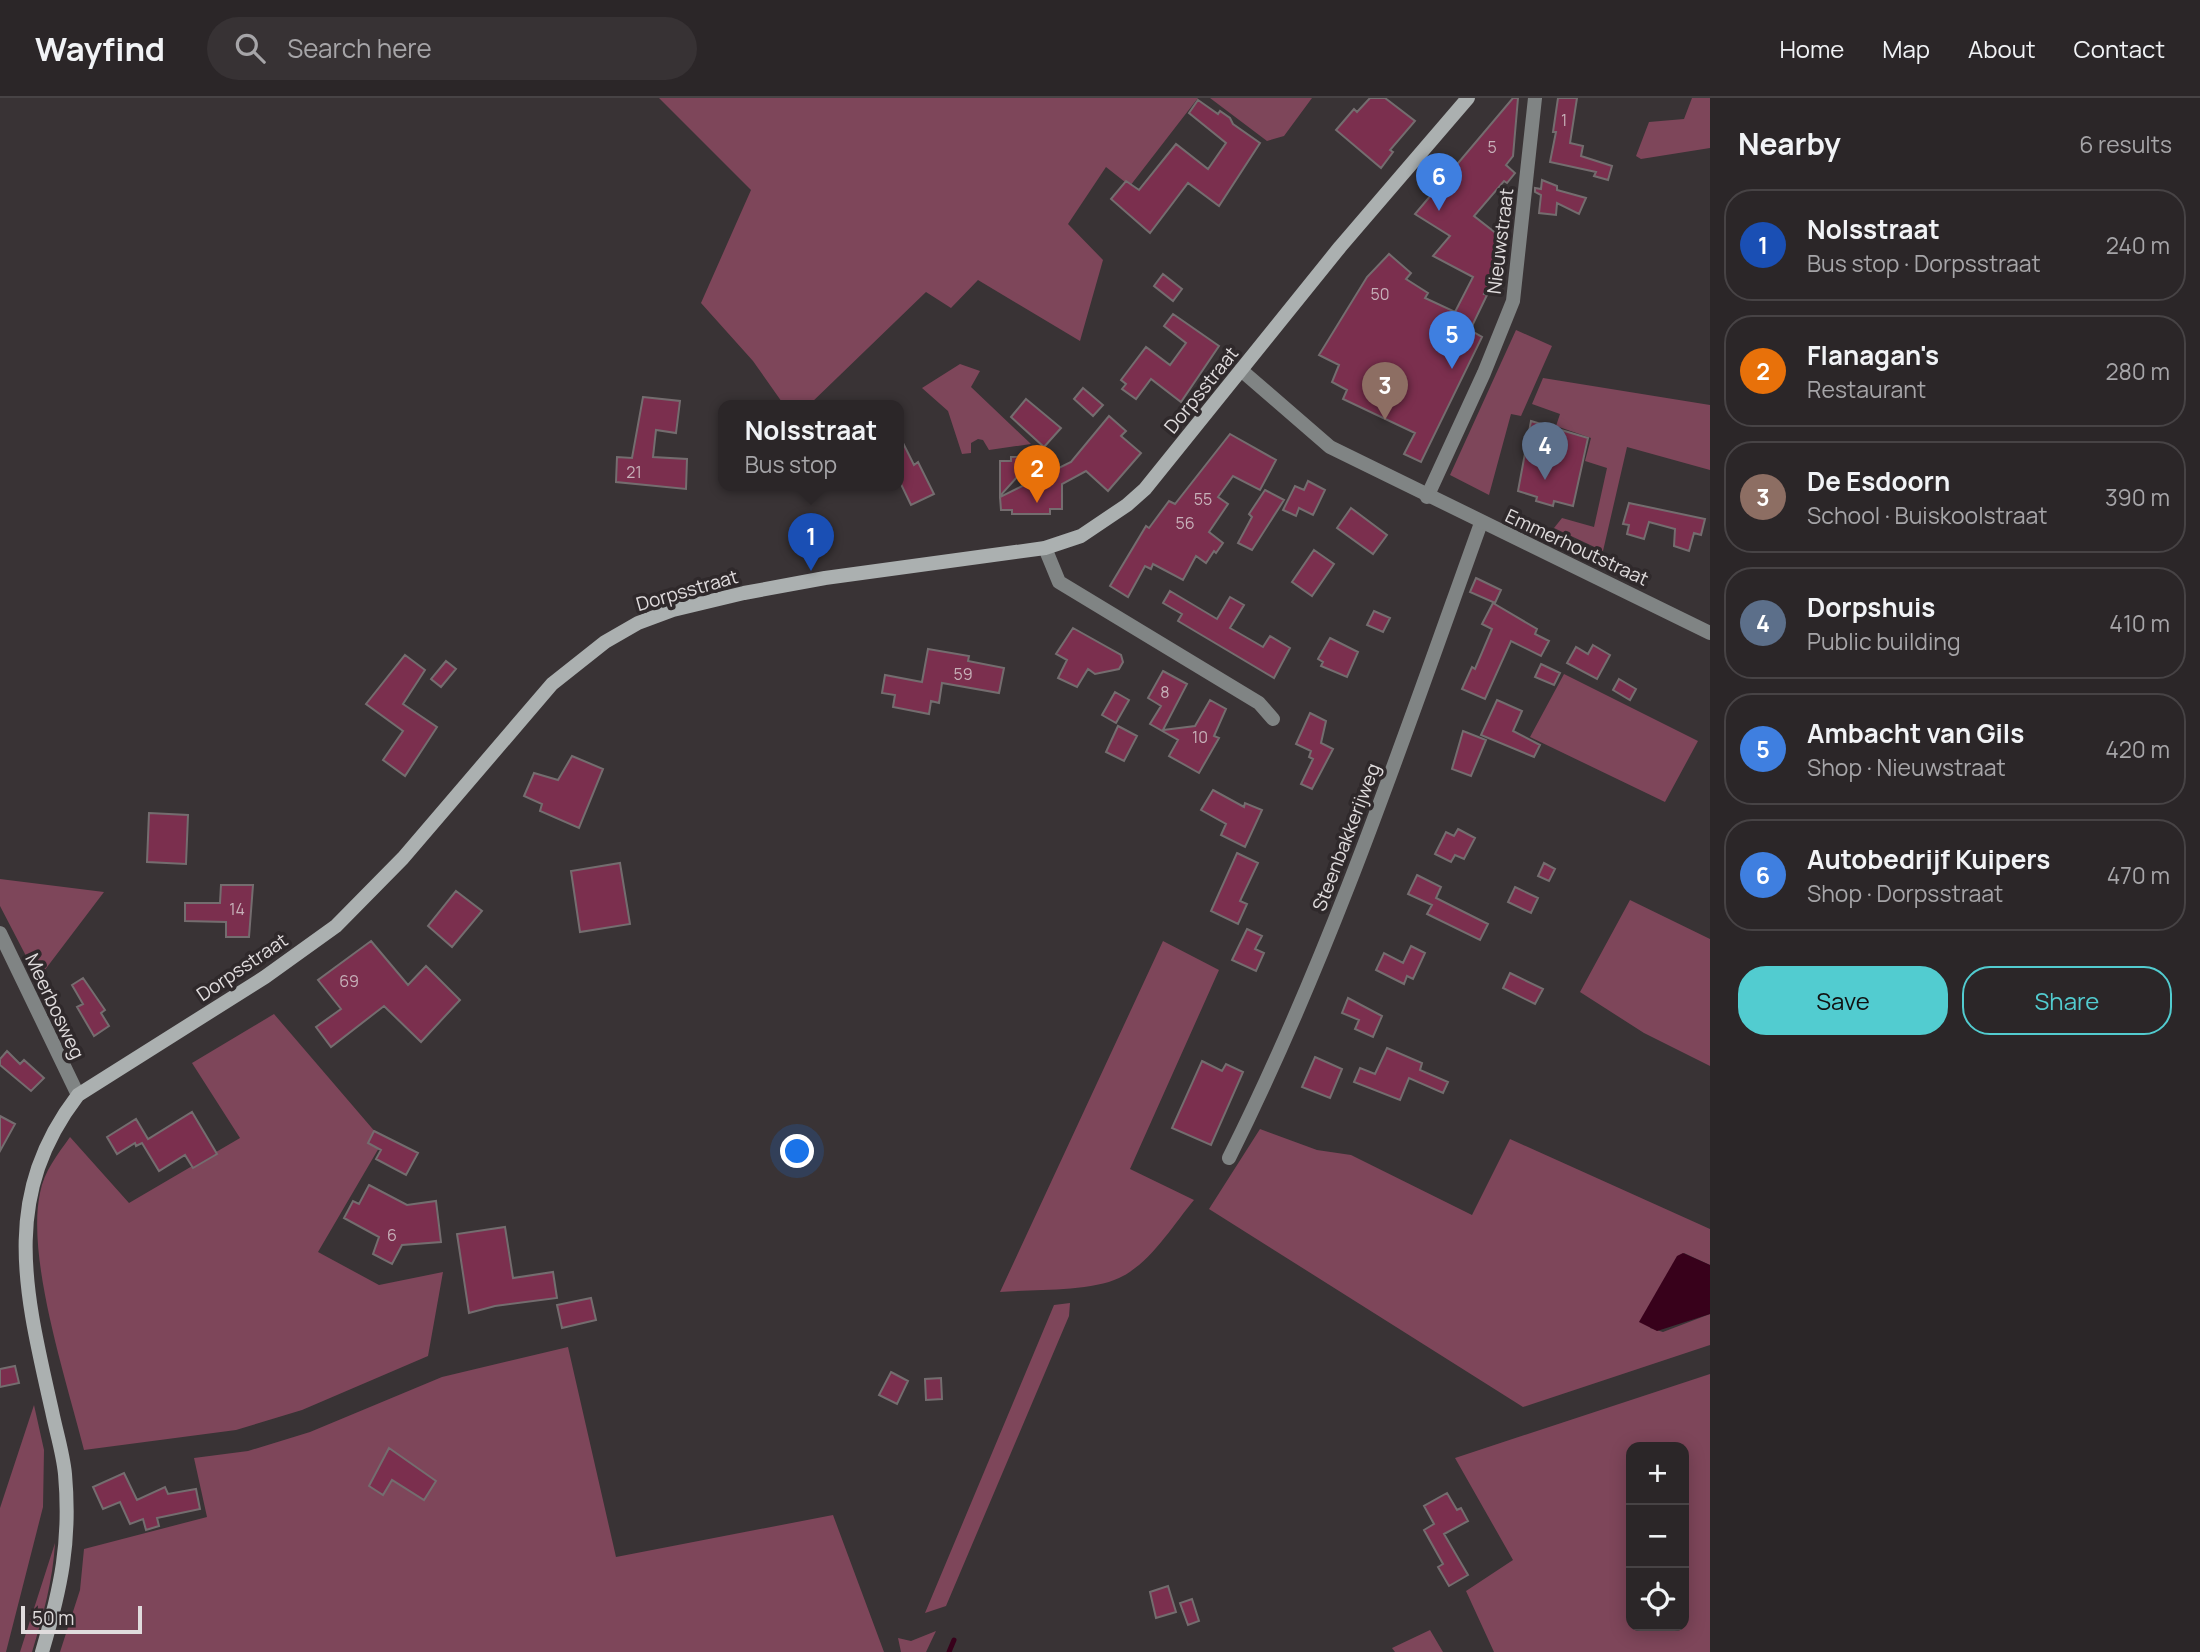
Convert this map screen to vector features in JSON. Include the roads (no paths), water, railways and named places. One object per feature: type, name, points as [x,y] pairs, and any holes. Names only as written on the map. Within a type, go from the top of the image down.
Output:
[{"type":"main road","name":"Dorpsstraat","points":[[42,1652],[62,1582],[67,1517],[65,1471],[21,1276],[19,1220],[23,1184],[33,1157],[48,1129],[78,1095],[265,977],[335,926],[403,858],[552,684],[605,642],[638,623],[744,593],[825,578],[1045,548],[1081,536],[1127,505],[1145,489],[1340,247],[1468,98]]},
{"type":"street","name":"Nieuwstraat","points":[[1427,497],[1485,373],[1513,301],[1535,98]]},
{"type":"street","name":"Emmerhoutstraat","points":[[1241,370],[1330,447],[1480,523],[1710,633]]},
{"type":"street","name":"Steenbakkerijweg","points":[[1229,1158],[1271,1072],[1328,939],[1376,815],[1480,523]]},
{"type":"street","points":[[1045,548],[1059,582],[1259,703],[1273,719]]},
{"type":"street","name":"Meerbosweg","points":[[0,933],[78,1095]]},
{"type":"waterway","points":[[949,1652],[954,1640]]},
{"type":"place","name":"Autobedrijf Kuipers","points":[[1439,211]]},
{"type":"place","name":"Ambacht van Gils","points":[[1452,369]]},
{"type":"place","name":"De Esdoorn","points":[[1385,420]]},
{"type":"place","name":"Dorpshuis","points":[[1545,480]]},
{"type":"place","name":"Flanagan's","points":[[1037,503]]},
{"type":"place","name":"Nolsstraat","points":[[811,571]]}]
